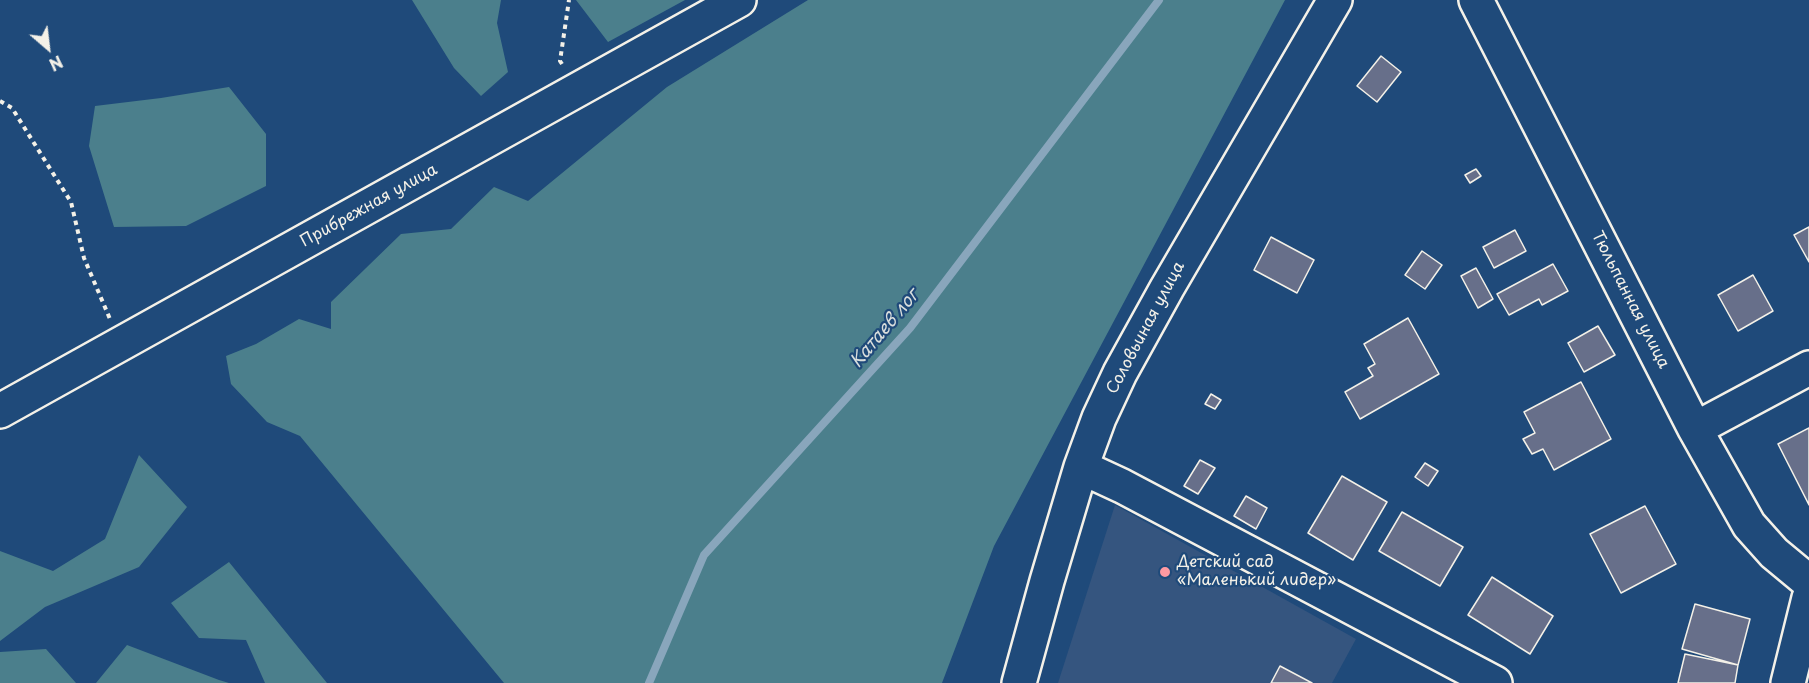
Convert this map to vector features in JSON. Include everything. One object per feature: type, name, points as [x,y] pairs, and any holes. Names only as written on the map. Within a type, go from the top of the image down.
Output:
[{"type":"street","name":"Прибрежная улица","points":[[0,411],[739,0]]},
{"type":"street","name":"Соловьиная улица","points":[[1019,683],[1081,467],[1099,418],[1120,373],[1167,288],[1335,0]]},
{"type":"street","name":"Тюльпанная улица","points":[[1476,0],[1695,429],[1749,525],[1774,553],[1809,582]]},
{"type":"street","points":[[1695,429],[1809,368]]},
{"type":"street","points":[[1081,467],[1122,486],[1496,683]]},
{"type":"street","points":[[1788,683],[1809,598]]},
{"type":"path","points":[[569,0],[560,61],[577,90]]},
{"type":"path","points":[[0,101],[12,108],[71,202],[84,258],[121,344]]},
{"type":"shaded area","name":"Детский сад «Маленький лидер»","points":[[1115,505],[1356,639],[1332,683],[1058,683]]},
{"type":"green space","points":[[412,0],[501,0],[497,23],[508,72],[481,96],[454,68]]},
{"type":"green space","points":[[576,0],[685,0],[608,42]]},
{"type":"green space","points":[[808,0],[1285,0],[994,546],[942,683],[504,683],[300,436],[267,422],[231,384],[226,356],[256,344],[299,319],[331,329],[331,302],[401,234],[451,229],[494,187],[528,201],[667,87]]},
{"type":"green space","points":[[229,87],[266,134],[266,186],[186,226],[114,227],[89,146],[95,106]]},
{"type":"green space","points":[[139,455],[187,507],[139,567],[45,607],[0,641],[0,551],[53,571],[105,539]]},
{"type":"green space","points":[[229,562],[327,683],[265,683],[246,640],[199,638],[171,603]]},
{"type":"green space","points":[[127,645],[219,680],[229,683],[96,683]]},
{"type":"green space","points":[[46,649],[76,683],[0,683],[0,652]]},
{"type":"building","points":[[1381,56],[1401,72],[1377,102],[1357,86]]},
{"type":"building","points":[[1476,169],[1481,176],[1470,183],[1465,175]]},
{"type":"building","points":[[1809,227],[1809,262],[1794,235]]},
{"type":"building","points":[[1515,230],[1526,251],[1494,268],[1483,247]]},
{"type":"building","points":[[1271,237],[1314,260],[1297,293],[1254,270]]},
{"type":"building","points":[[1422,251],[1442,265],[1425,289],[1405,275]]},
{"type":"building","points":[[1553,264],[1568,291],[1542,305],[1539,299],[1509,315],[1497,294]]},
{"type":"building","points":[[1476,268],[1493,299],[1478,308],[1461,276]]},
{"type":"building","points":[[1753,275],[1773,311],[1738,331],[1718,295]]},
{"type":"building","points":[[1408,318],[1439,374],[1360,419],[1345,392],[1373,376],[1368,368],[1375,364],[1364,344]]},
{"type":"building","points":[[1598,326],[1615,355],[1584,372],[1568,343]]},
{"type":"building","points":[[1581,382],[1611,439],[1554,470],[1543,449],[1532,454],[1523,439],[1535,433],[1524,412]]},
{"type":"building","points":[[1211,394],[1221,400],[1215,409],[1205,404]]},
{"type":"building","points":[[1809,428],[1809,505],[1778,444]]},
{"type":"building","points":[[1200,460],[1215,468],[1198,494],[1184,486]]},
{"type":"building","points":[[1425,463],[1438,471],[1428,486],[1415,477]]},
{"type":"building","points":[[1342,476],[1387,502],[1353,560],[1308,533]]},
{"type":"building","points":[[1246,496],[1267,508],[1256,529],[1234,516]]},
{"type":"building","points":[[1645,506],[1676,564],[1621,593],[1590,534]]},
{"type":"building","points":[[1402,512],[1463,547],[1440,586],[1379,551]]},
{"type":"building","points":[[1492,577],[1553,616],[1530,654],[1468,615]]},
{"type":"building","points":[[1695,604],[1750,619],[1738,665],[1682,649]]},
{"type":"building","points":[[1685,654],[1738,665],[1735,683],[1678,683]]},
{"type":"building","points":[[1280,666],[1312,683],[1271,683]]},
{"type":"waterway","name":"Катаев лог","points":[[649,683],[704,555],[910,328],[1159,0]]},
{"type":"place","name":"Детский сад «Маленький лидер»","points":[[1165,572]]}]
